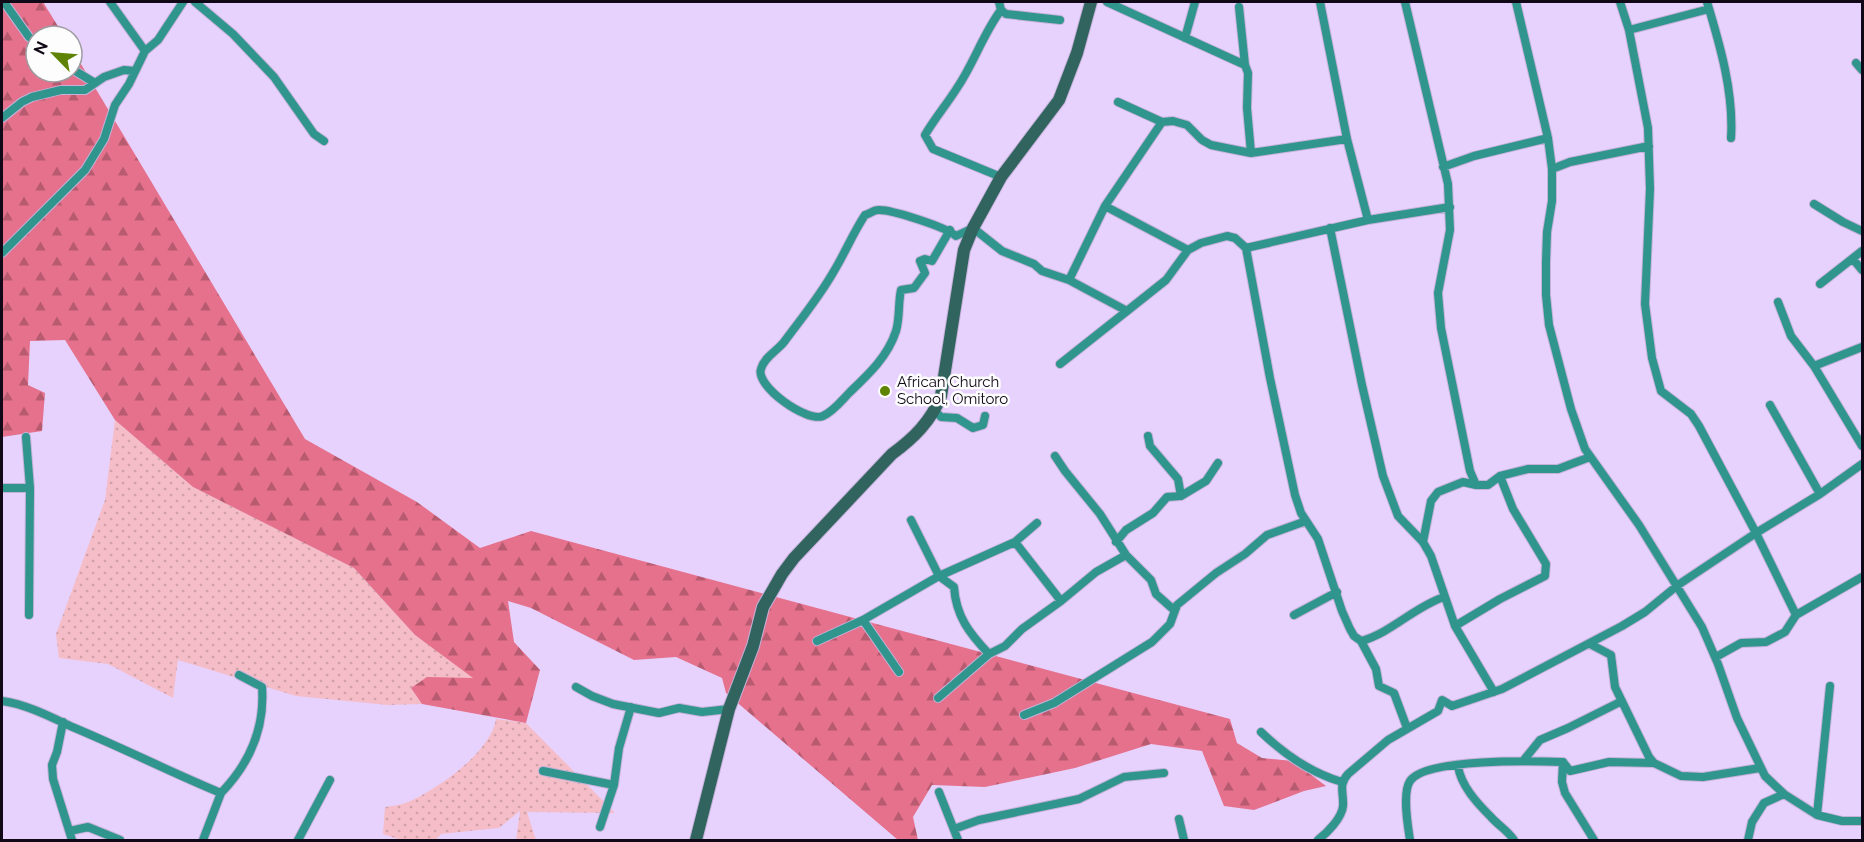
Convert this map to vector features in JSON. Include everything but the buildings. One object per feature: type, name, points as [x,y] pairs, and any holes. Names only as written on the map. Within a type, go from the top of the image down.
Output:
[{"type":"main road","points":[[696,840],[729,709],[753,646],[763,607],[794,558],[892,454],[909,441],[935,411],[941,396],[964,250],[973,228],[1001,177],[1059,100],[1077,52],[1091,2]]},
{"type":"street","points":[[4,2],[24,30]]},
{"type":"street","points":[[110,2],[144,51]]},
{"type":"street","points":[[2,254],[85,170],[104,139],[115,105],[144,51],[158,40],[183,2]]},
{"type":"street","points":[[195,2],[233,34],[274,76],[314,134],[324,141]]},
{"type":"street","points":[[1107,2],[1245,65]]},
{"type":"street","points":[[1185,38],[1194,2]]},
{"type":"street","points":[[1320,2],[1347,139],[1368,220]]},
{"type":"street","points":[[1405,2],[1450,207],[1450,230],[1438,293],[1441,328],[1470,471],[1476,485]]},
{"type":"street","points":[[1516,2],[1548,138],[1552,169],[1552,201],[1547,231],[1546,262],[1549,325],[1570,409],[1585,449],[1639,525],[1702,627],[1716,657],[1737,718],[1760,768],[1784,794],[1817,815],[1863,821]]},
{"type":"street","points":[[1620,2],[1629,30],[1648,128],[1650,189],[1645,304],[1652,357],[1661,391],[1691,414],[1700,426],[1796,615]]},
{"type":"street","points":[[1629,30],[1708,5],[1728,85],[1732,115],[1731,138]]},
{"type":"street","points":[[1001,177],[933,149],[925,135],[936,116],[958,88],[1000,6],[1006,14],[1060,20]]},
{"type":"street","points":[[1239,7],[1245,65],[1248,73],[1251,153]]},
{"type":"street","points":[[1856,63],[1863,70]]},
{"type":"street","points":[[2,118],[32,97],[61,90],[85,90],[104,77],[124,70],[135,71]]},
{"type":"street","points":[[84,76],[95,83]]},
{"type":"street","points":[[1118,102],[1162,122],[1173,121],[1187,126],[1211,145],[1251,153],[1347,139]]},
{"type":"street","points":[[1069,280],[1105,206],[1162,122]]},
{"type":"street","points":[[1443,167],[1473,156],[1548,138]]},
{"type":"street","points":[[1552,169],[1569,162],[1649,146]]},
{"type":"street","points":[[1814,204],[1863,231]]},
{"type":"street","points":[[1105,206],[1188,250]]},
{"type":"street","points":[[1246,249],[1368,220],[1450,207]]},
{"type":"street","points":[[950,230],[932,261],[925,259],[920,261],[925,273],[914,288],[901,290],[897,329],[891,344],[876,367],[836,407],[823,417],[813,418],[788,405],[763,383],[760,375],[761,368],[804,318],[833,273],[865,215],[878,210],[936,224],[950,230],[956,236],[973,228],[1002,251],[1069,280],[1127,310]]},
{"type":"street","points":[[1330,228],[1383,476],[1398,516],[1423,542],[1439,577],[1455,626],[1494,692]]},
{"type":"street","points":[[1060,364],[1166,280],[1188,250],[1214,238],[1227,236],[1235,238],[1246,249],[1286,456],[1301,513],[1318,538],[1342,611],[1354,636],[1361,641],[1376,669],[1379,686],[1394,693],[1407,728]]},
{"type":"street","points":[[1820,284],[1863,251]]},
{"type":"street","points":[[1853,259],[1863,270]]},
{"type":"street","points":[[1778,302],[1791,336],[1814,366],[1863,446]]},
{"type":"street","points":[[1814,366],[1863,347]]},
{"type":"street","points":[[1770,405],[1820,494]]},
{"type":"street","points":[[935,411],[941,417],[957,418],[973,428],[983,425],[985,416]]},
{"type":"street","points":[[1148,436],[1150,446],[1178,479],[1181,496]]},
{"type":"street","points":[[26,437],[30,488],[29,615]]},
{"type":"street","points":[[1055,456],[1100,514],[1126,555],[1151,580],[1156,594],[1174,610]]},
{"type":"street","points":[[1423,542],[1431,501],[1438,492],[1463,482],[1488,485],[1500,476],[1528,469],[1558,469],[1590,457]]},
{"type":"street","points":[[1116,542],[1126,530],[1153,513],[1167,498],[1181,496],[1206,481],[1218,464]]},
{"type":"street","points":[[1319,840],[1326,835],[1342,811],[1342,782],[1348,774],[1388,740],[1438,711],[1442,700],[1452,706],[1494,692],[1590,644],[1645,612],[1678,585],[1863,464]]},
{"type":"street","points":[[1455,626],[1545,576],[1546,564],[1513,509],[1500,476]]},
{"type":"street","points":[[2,488],[30,488]]},
{"type":"street","points":[[911,520],[939,576],[954,588],[955,605],[966,627],[988,654]]},
{"type":"street","points":[[1024,715],[1054,703],[1152,642],[1170,624],[1177,605],[1216,573],[1245,555],[1267,535],[1306,520]]},
{"type":"street","points":[[817,640],[863,620],[939,576],[1015,542],[1037,523]]},
{"type":"street","points":[[1414,532],[1427,530]]},
{"type":"street","points":[[1015,542],[1061,601]]},
{"type":"street","points":[[938,698],[988,654],[1005,646],[1022,629],[1096,572],[1126,555]]},
{"type":"street","points":[[1716,657],[1741,643],[1766,642],[1785,632],[1796,615],[1863,577]]},
{"type":"street","points":[[1294,615],[1337,592]]},
{"type":"street","points":[[1361,641],[1381,633],[1420,607],[1444,597]]},
{"type":"street","points":[[863,620],[899,672]]},
{"type":"street","points":[[1590,644],[1611,655],[1615,687],[1654,764]]},
{"type":"street","points":[[203,840],[221,793],[246,762],[263,707],[262,687],[239,675]]},
{"type":"street","points":[[1817,815],[1830,686]]},
{"type":"street","points":[[576,687],[613,704],[659,713],[679,708],[702,712],[729,709]]},
{"type":"street","points":[[2,701],[13,702],[63,722],[126,749],[165,770],[221,793]]},
{"type":"street","points":[[1523,760],[1540,740],[1568,729],[1622,701]]},
{"type":"street","points":[[600,827],[614,785],[619,748],[631,707]]},
{"type":"street","points":[[63,722],[52,765],[53,779],[71,836],[88,826],[120,840]]},
{"type":"street","points":[[1261,732],[1292,759],[1325,777],[1342,782]]},
{"type":"street","points":[[1410,840],[1406,789],[1418,773],[1430,769],[1523,760],[1563,762],[1570,771],[1609,762],[1654,764],[1681,776],[1703,777],[1760,768]]},
{"type":"street","points":[[1563,762],[1562,782],[1565,793],[1594,840]]},
{"type":"street","points":[[1458,765],[1466,788],[1514,840]]},
{"type":"street","points":[[543,771],[614,785]]},
{"type":"street","points":[[954,829],[979,820],[1079,799],[1124,777],[1164,773]]},
{"type":"street","points":[[298,840],[330,780]]},
{"type":"street","points":[[939,792],[958,840]]},
{"type":"street","points":[[1748,840],[1752,822],[1764,803],[1784,794]]},
{"type":"street","points":[[1179,819],[1184,840]]},
{"type":"shaded area","points":[[115,420],[193,487],[354,568],[415,635],[474,678],[411,688],[422,704],[388,705],[296,696],[178,660],[173,698],[108,664],[59,658],[56,634],[105,500]]},
{"type":"shaded area","points":[[496,719],[526,723],[615,813],[527,812],[536,840],[516,840],[520,811],[499,828],[441,834],[436,840],[401,840],[383,834],[385,807],[408,802],[448,779],[484,744],[492,732]]},
{"type":"green space","points":[[2,2],[43,2],[57,24],[24,24],[24,84],[84,84],[84,69],[305,439],[417,502],[480,548],[531,531],[1230,719],[1237,743],[1262,758],[1293,761],[1326,786],[1304,791],[1254,810],[1224,806],[1202,751],[1151,744],[1075,768],[985,787],[932,785],[913,817],[918,840],[898,840],[726,693],[722,678],[676,657],[634,660],[531,608],[508,601],[514,642],[540,670],[526,723],[422,704],[411,688],[427,677],[473,678],[415,635],[354,568],[193,487],[115,420],[65,340],[30,341],[28,385],[45,393],[42,431],[2,437]]},
{"type":"place","name":"African Church School, Omitoro","points":[[885,391]]}]
